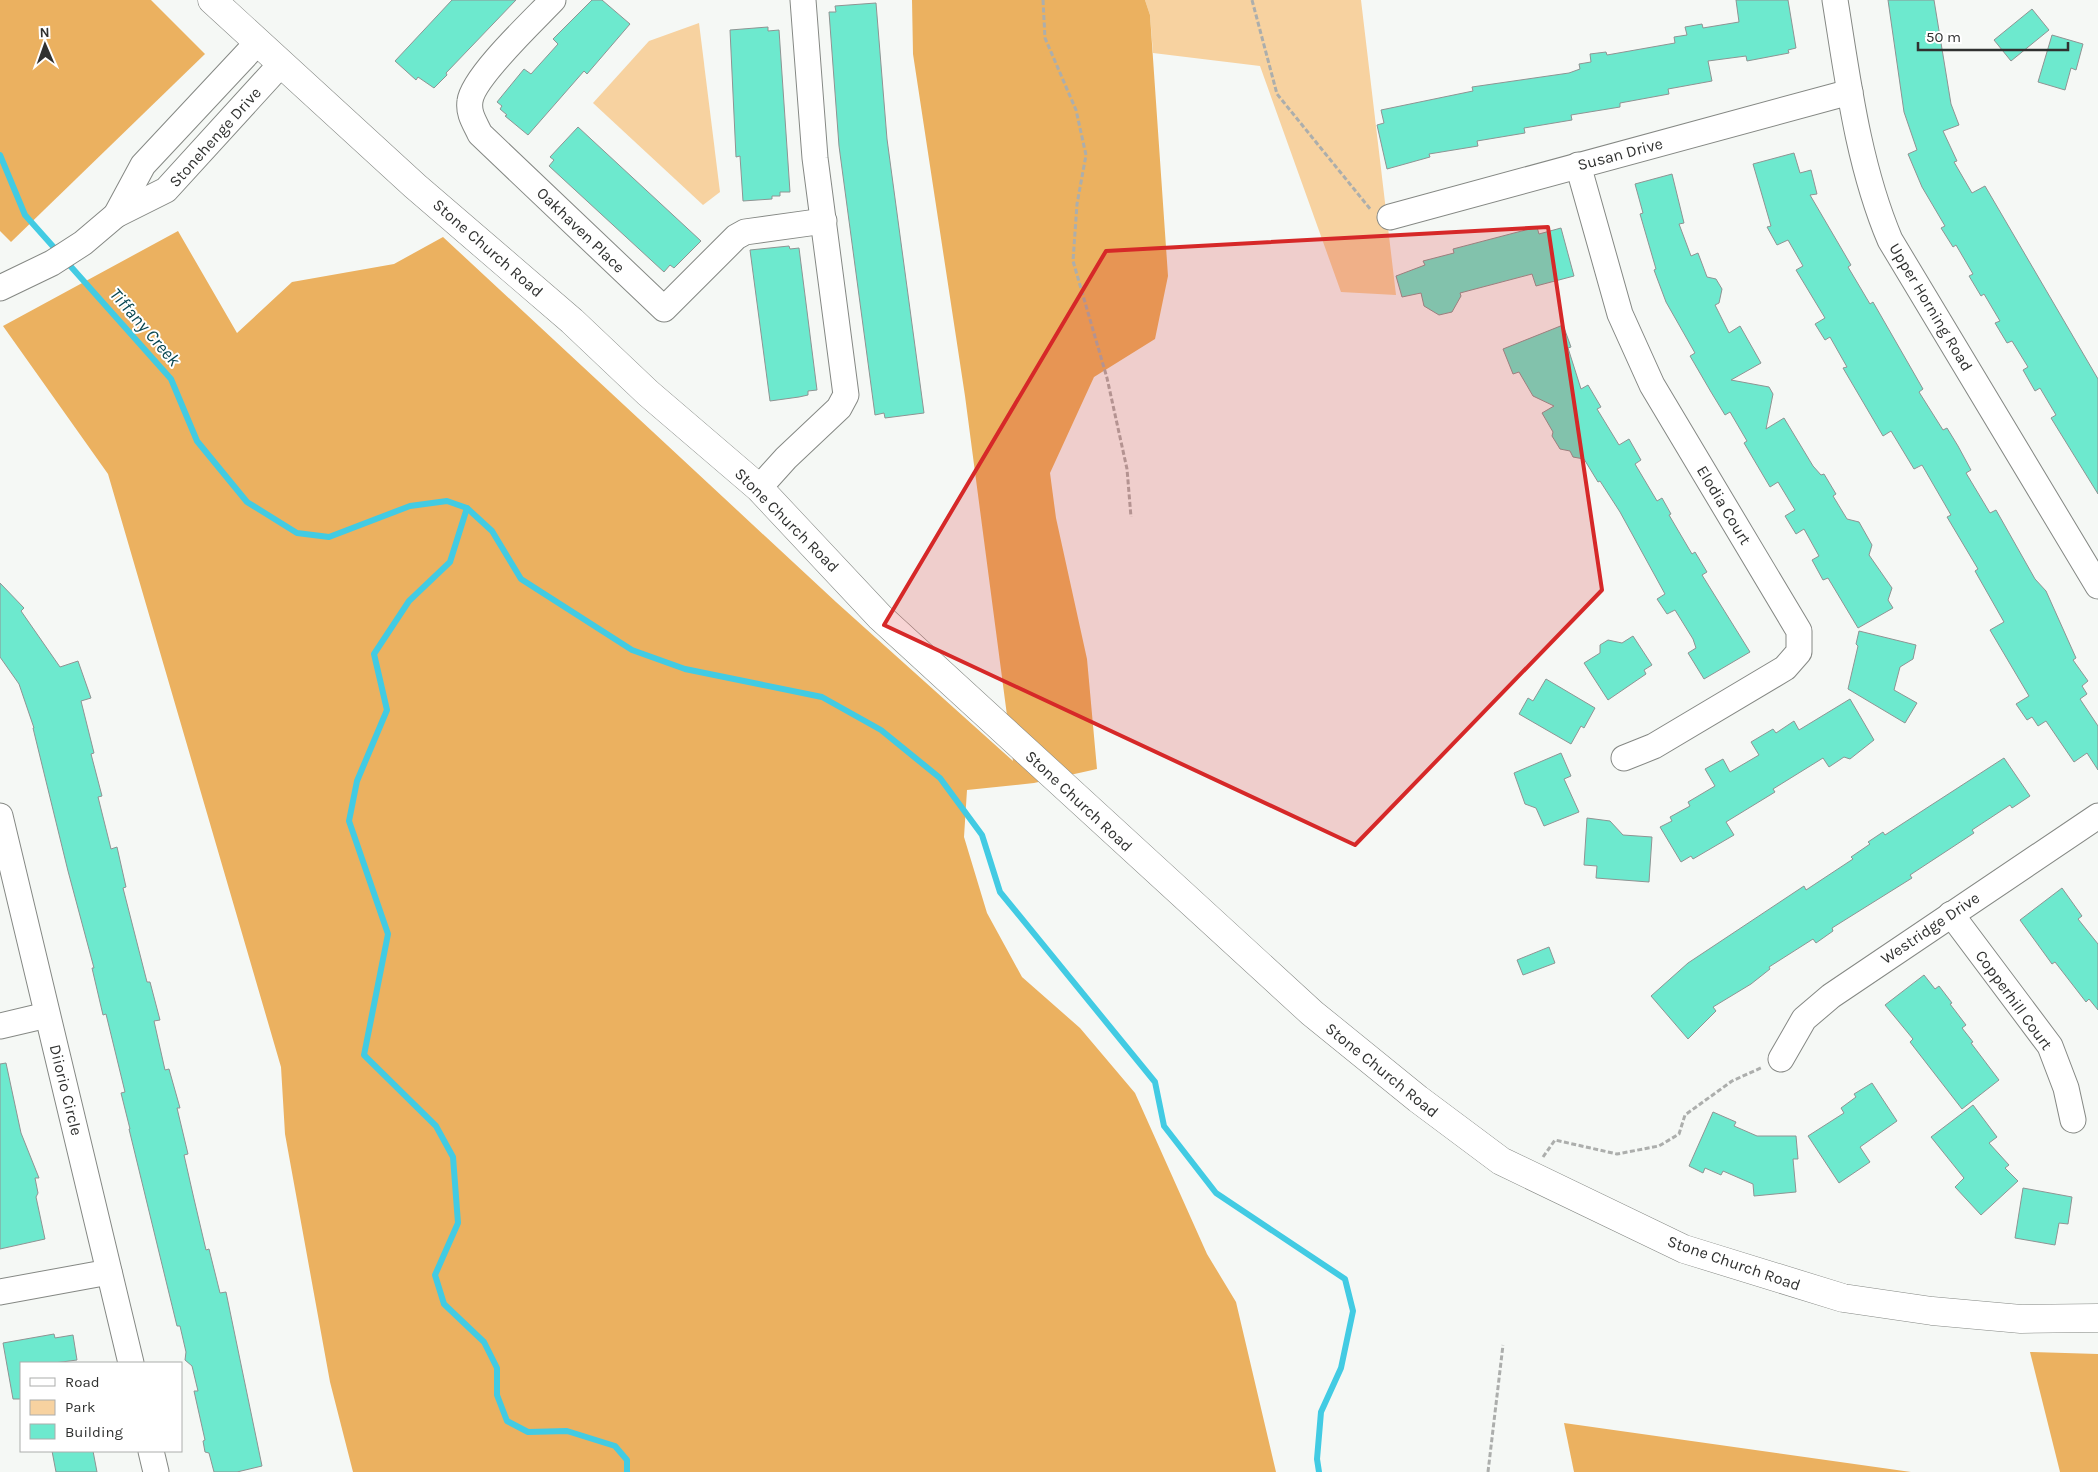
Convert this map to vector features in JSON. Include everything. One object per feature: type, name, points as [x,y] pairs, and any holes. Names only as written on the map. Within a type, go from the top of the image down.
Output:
[{"type":"main road","name":"Stone Church Road","points":[[212,0],[407,179],[572,321],[648,393],[760,488],[880,617],[1312,1013],[1418,1100],[1501,1161],[1684,1249],[1843,1298],[1932,1312],[2001,1317],[2098,1318]]},
{"type":"street","name":"Oakhaven Place","points":[[553,0],[478,80],[470,100],[470,114],[480,134],[664,309],[736,237],[745,232],[824,221]]},
{"type":"street","points":[[760,488],[786,458],[839,408],[846,395],[815,158],[802,0]]},
{"type":"street","name":"Upper Horning Road","points":[[1835,0],[1850,92],[1868,181],[1890,240],[2098,586]]},
{"type":"street","name":"Stonehenge Drive","points":[[116,215],[143,165],[258,42]]},
{"type":"street","name":"Stonehenge Drive","points":[[0,288],[52,263],[84,243],[116,215],[166,190],[281,64]]},
{"type":"street","name":"Susan Drive","points":[[1390,217],[1578,164],[1850,92]]},
{"type":"street","name":"Elodia Court","points":[[1578,164],[1620,314],[1652,385],[1799,631],[1799,652],[1785,668],[1654,746],[1624,758]]},
{"type":"street","name":"Diiorio Circle","points":[[0,816],[130,1362]]},
{"type":"street","name":"Westridge Drive","points":[[1781,1059],[1804,1019],[1831,996],[2098,816]]},
{"type":"street","name":"Copperhill Court","points":[[1951,914],[2050,1046],[2066,1088],[2073,1120]]},
{"type":"street","points":[[0,1026],[47,1015]]},
{"type":"street","points":[[0,1292],[109,1272]]},
{"type":"street","points":[[151,1452],[156,1472]]},
{"type":"path","points":[[1043,0],[1045,38],[1076,110],[1086,155],[1077,204],[1073,261],[1107,378],[1127,469],[1131,517]]},
{"type":"path","points":[[1252,0],[1277,94],[1369,209],[1390,217]]},
{"type":"path","points":[[1530,1176],[1555,1140],[1617,1154],[1658,1146],[1679,1134],[1685,1114],[1732,1080],[1781,1059]]},
{"type":"path","points":[[1488,1472],[1503,1345]]},
{"type":"highlighted area","points":[[1548,227],[1602,590],[1355,845],[884,625],[1106,251]]},
{"type":"green space","points":[[1145,0],[1361,0],[1396,295],[1341,292],[1260,66],[1153,53],[1150,15]]},
{"type":"green space","points":[[699,23],[720,192],[703,205],[593,103],[649,41]]},
{"type":"shaded area","points":[[0,0],[151,0],[205,54],[11,242],[0,231]]},
{"type":"shaded area","points":[[912,0],[1145,0],[1150,15],[1168,276],[1155,339],[1094,377],[1050,473],[1056,518],[1087,659],[1097,769],[1034,783],[967,790],[964,837],[987,913],[1022,977],[1080,1028],[1135,1093],[1207,1254],[1236,1302],[1276,1472],[353,1472],[330,1382],[285,1134],[281,1067],[108,474],[3,326],[178,231],[237,333],[292,282],[394,264],[443,237],[836,602],[1013,761],[965,396],[913,54]]},
{"type":"shaded area","points":[[2030,1352],[2098,1354],[2098,1472],[2060,1472]]},
{"type":"shaded area","points":[[1564,1423],[1911,1472],[1574,1472]]},
{"type":"building","points":[[452,0],[516,0],[434,88],[418,77],[416,80],[395,61]]},
{"type":"building","points":[[592,0],[602,0],[630,24],[587,74],[584,71],[528,135],[505,116],[507,115],[500,109],[502,106],[497,102],[524,69],[531,74],[558,44],[553,39]]},
{"type":"building","points":[[1736,0],[1788,0],[1796,48],[1788,50],[1789,53],[1747,61],[1746,56],[1708,61],[1712,81],[1668,89],[1669,94],[1620,103],[1620,107],[1571,115],[1572,120],[1524,128],[1525,133],[1477,141],[1478,146],[1429,154],[1430,157],[1387,169],[1377,125],[1384,123],[1381,110],[1473,91],[1472,87],[1569,73],[1580,69],[1579,64],[1591,62],[1590,54],[1606,52],[1607,55],[1675,43],[1674,37],[1687,35],[1685,27],[1702,24],[1703,28],[1739,22]]},
{"type":"building","points":[[1888,0],[1934,0],[1951,104],[1959,125],[1943,131],[1957,161],[1954,162],[1972,193],[1985,186],[2098,379],[2098,494],[2051,418],[2056,415],[2040,388],[2035,391],[2023,370],[2028,367],[2012,341],[2007,343],[1995,323],[2000,321],[1984,294],[1981,296],[1969,276],[1973,274],[1956,245],[1953,247],[1941,228],[1945,226],[1922,187],[1908,154],[1917,150],[1904,112]]},
{"type":"building","points":[[876,3],[887,139],[924,413],[885,418],[884,413],[875,415],[839,146],[829,12],[836,12],[835,6]]},
{"type":"building","points":[[2032,9],[2049,30],[2011,61],[1994,40]]},
{"type":"building","points":[[768,27],[768,31],[779,30],[790,192],[780,192],[780,196],[772,196],[772,199],[743,201],[740,156],[736,157],[730,30]]},
{"type":"building","points":[[2052,35],[2083,44],[2076,70],[2071,68],[2065,90],[2038,82]]},
{"type":"building","points":[[578,127],[701,241],[674,268],[670,265],[664,272],[549,166],[554,160],[550,157]]},
{"type":"building","points":[[1794,153],[1800,173],[1811,170],[1817,194],[1810,195],[1851,265],[1848,267],[1870,304],[1873,302],[1923,389],[1919,392],[1943,430],[1947,428],[1958,446],[1971,470],[1966,473],[1990,513],[1996,510],[2035,579],[2046,591],[2076,658],[2073,660],[2088,681],[2082,686],[2087,694],[2080,699],[2098,726],[2098,770],[2087,753],[2074,762],[2046,721],[2038,726],[2032,717],[2027,720],[2016,704],[2029,696],[1990,630],[2004,622],[1975,571],[1978,569],[1947,517],[1951,515],[1922,465],[1914,469],[1891,431],[1883,436],[1843,368],[1847,367],[1830,337],[1825,340],[1815,324],[1825,318],[1796,270],[1803,266],[1788,240],[1777,245],[1767,227],[1771,226],[1753,164]]},
{"type":"building","points":[[1672,174],[1684,223],[1679,224],[1691,256],[1698,253],[1707,277],[1716,279],[1722,289],[1719,303],[1715,305],[1729,333],[1740,326],[1761,363],[1731,380],[1769,387],[1773,394],[1766,429],[1784,418],[1813,466],[1821,475],[1824,474],[1836,494],[1833,496],[1847,519],[1859,522],[1872,545],[1869,555],[1892,588],[1888,600],[1893,608],[1858,628],[1828,578],[1823,580],[1812,560],[1819,556],[1804,529],[1796,534],[1785,516],[1795,510],[1778,482],[1770,487],[1744,443],[1747,441],[1730,412],[1725,415],[1711,392],[1690,356],[1695,353],[1666,302],[1654,270],[1656,269],[1640,214],[1643,213],[1635,184]]},
{"type":"building","points":[[1537,227],[1539,234],[1561,228],[1574,276],[1536,286],[1532,274],[1460,293],[1461,296],[1452,312],[1439,315],[1424,306],[1421,293],[1402,297],[1396,276],[1425,265],[1423,261],[1454,253],[1453,249]]},
{"type":"building","points":[[789,246],[790,249],[799,248],[817,390],[808,391],[808,395],[770,401],[750,250]]},
{"type":"building","points":[[1563,325],[1571,347],[1568,348],[1581,389],[1588,385],[1601,407],[1597,409],[1619,445],[1629,439],[1641,460],[1635,464],[1657,501],[1662,498],[1671,514],[1669,515],[1692,554],[1695,552],[1707,572],[1702,575],[1750,652],[1704,679],[1688,653],[1696,648],[1693,639],[1675,610],[1667,614],[1657,599],[1665,594],[1620,512],[1584,459],[1573,457],[1570,451],[1560,449],[1542,413],[1554,406],[1533,396],[1519,372],[1513,374],[1503,349]]},
{"type":"building","points":[[0,583],[24,608],[21,611],[60,667],[78,661],[91,698],[81,701],[94,753],[91,754],[102,796],[98,797],[111,849],[117,847],[126,887],[123,888],[147,982],[150,982],[160,1020],[154,1021],[165,1070],[169,1069],[180,1108],[177,1108],[188,1154],[184,1155],[194,1199],[206,1250],[209,1249],[220,1293],[226,1292],[262,1466],[237,1472],[214,1472],[209,1453],[205,1452],[203,1441],[205,1440],[194,1391],[198,1391],[192,1366],[185,1360],[186,1352],[180,1326],[177,1326],[129,1129],[121,1093],[125,1092],[106,1014],[103,1015],[92,968],[94,968],[68,871],[34,728],[19,684],[0,657]]},
{"type":"building","points":[[1859,631],[1916,645],[1913,659],[1900,667],[1894,690],[1917,703],[1905,723],[1848,689],[1858,646],[1856,644]]},
{"type":"building","points":[[1633,636],[1652,665],[1644,670],[1646,674],[1608,700],[1584,663],[1600,653],[1600,645],[1608,640],[1622,643]]},
{"type":"building","points":[[1546,679],[1595,708],[1584,728],[1581,726],[1571,744],[1519,714],[1528,698],[1533,701]]},
{"type":"building","points":[[1850,699],[1874,740],[1850,759],[1844,757],[1829,767],[1823,758],[1773,789],[1775,792],[1726,822],[1734,835],[1693,859],[1691,856],[1681,862],[1660,827],[1672,821],[1670,817],[1690,806],[1688,802],[1715,786],[1705,769],[1723,759],[1730,772],[1759,755],[1751,742],[1773,729],[1776,733],[1794,721],[1799,730]]},
{"type":"building","points":[[1561,753],[1571,776],[1564,779],[1579,812],[1544,826],[1536,808],[1525,804],[1514,773]]},
{"type":"building","points":[[2004,758],[2030,796],[2012,808],[2010,805],[1972,830],[1974,833],[1910,875],[1912,878],[1832,928],[1833,931],[1816,943],[1813,939],[1769,967],[1770,969],[1751,984],[1713,1007],[1716,1011],[1688,1039],[1651,996],[1688,963],[1804,886],[1806,890],[1853,859],[1851,857],[1883,832],[1885,835]]},
{"type":"building","points":[[1587,818],[1610,821],[1623,835],[1652,837],[1649,882],[1596,878],[1597,866],[1584,865]]},
{"type":"building","points":[[2062,888],[2082,916],[2078,919],[2098,944],[2098,1010],[2089,999],[2086,1002],[2055,962],[2052,964],[2020,920]]},
{"type":"building","points":[[1549,947],[1555,963],[1523,975],[1517,960]]},
{"type":"building","points":[[1924,975],[1935,989],[1939,986],[1952,1003],[1950,1004],[1966,1025],[1962,1028],[1973,1042],[1971,1043],[1999,1080],[1962,1109],[1910,1042],[1913,1039],[1885,1005]]},
{"type":"building","points":[[6,1063],[21,1133],[39,1178],[35,1178],[38,1193],[36,1197],[45,1239],[0,1249],[0,1064]]},
{"type":"building","points":[[1872,1083],[1897,1121],[1860,1147],[1870,1162],[1839,1183],[1808,1136],[1844,1113],[1841,1108],[1856,1097],[1854,1094]]},
{"type":"building","points":[[1973,1105],[1997,1137],[1989,1143],[2009,1165],[2005,1168],[2018,1181],[1981,1215],[1955,1187],[1964,1178],[1931,1137]]},
{"type":"building","points":[[1713,1112],[1736,1122],[1734,1126],[1757,1136],[1796,1136],[1798,1159],[1793,1159],[1796,1192],[1754,1196],[1753,1184],[1723,1171],[1721,1175],[1705,1168],[1703,1173],[1689,1166]]},
{"type":"building","points":[[2023,1188],[2072,1197],[2068,1224],[2059,1223],[2055,1245],[2015,1238]]},
{"type":"building","points":[[54,1334],[55,1338],[73,1335],[77,1360],[20,1362],[20,1399],[13,1399],[3,1343]]},
{"type":"building","points":[[52,1452],[93,1452],[97,1472],[56,1472]]},
{"type":"waterway","name":"Tiffany Creek","points":[[0,155],[25,215],[58,252]]},
{"type":"waterway","points":[[65,260],[171,379],[197,441],[247,502],[297,533],[329,537],[410,506],[447,501],[467,508],[492,531],[521,579],[632,650],[685,669],[822,697],[881,730],[940,778],[982,835],[1000,892],[1155,1082],[1164,1126],[1216,1193],[1345,1279],[1353,1311],[1341,1368],[1321,1412],[1317,1459],[1319,1472]]},
{"type":"waterway","points":[[467,508],[450,562],[409,601],[374,654],[387,710],[357,781],[349,821],[388,934],[364,1055],[436,1126],[453,1157],[458,1223],[435,1275],[444,1304],[484,1342],[497,1368],[497,1395],[507,1421],[528,1432],[567,1431],[615,1446],[627,1460],[627,1472]]}]
